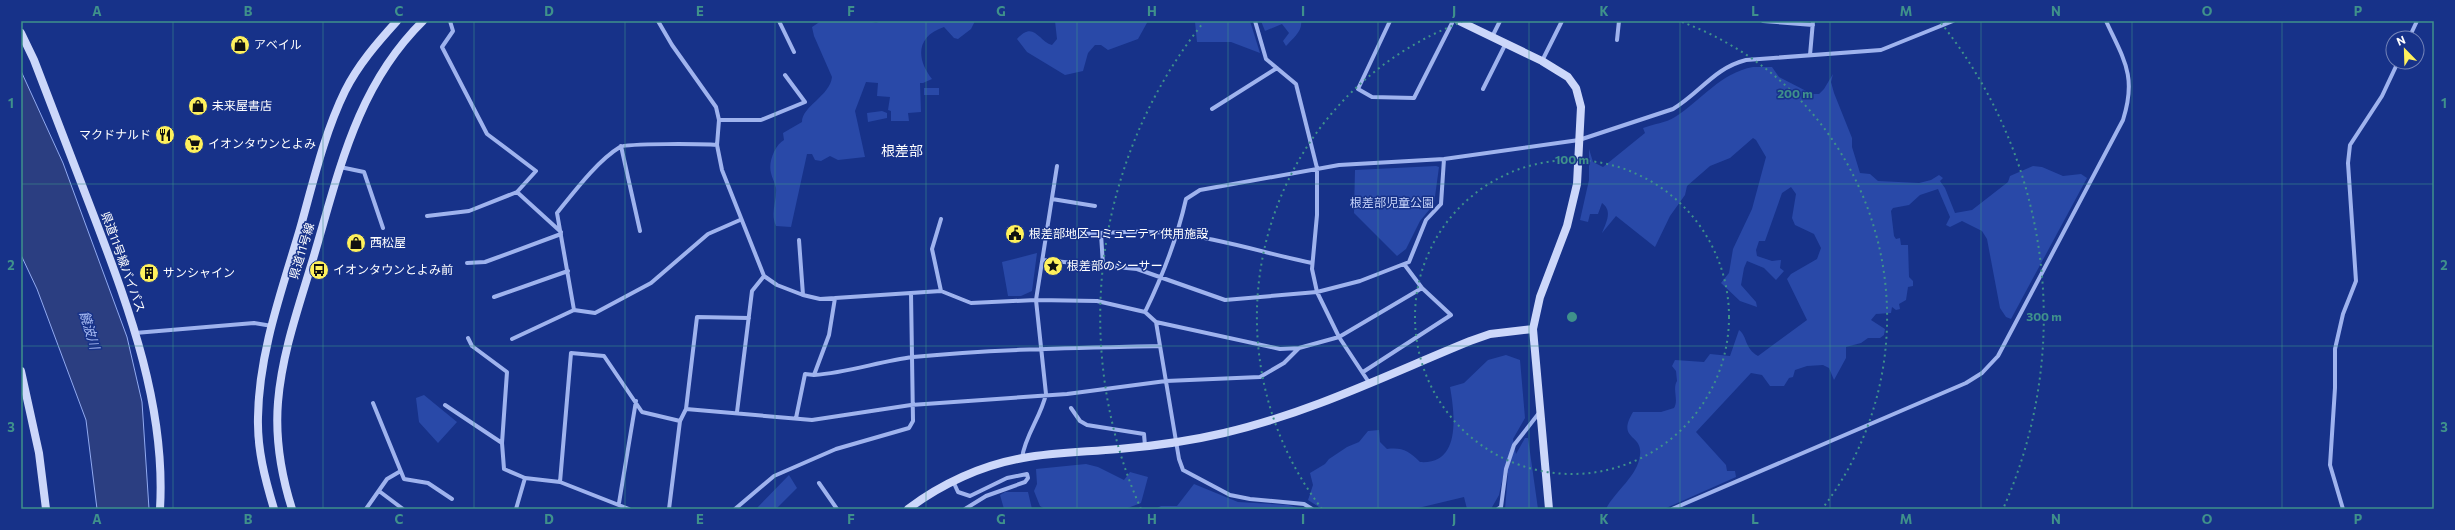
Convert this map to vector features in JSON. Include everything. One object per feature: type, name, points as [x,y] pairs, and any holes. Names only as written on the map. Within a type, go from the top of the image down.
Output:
[{"type":"main road","name":"県道11号線","points":[[274,509],[261,456],[258,419],[260,386],[272,326],[318,166],[340,103],[367,55],[397,21]]},
{"type":"main road","name":"県道11号線","points":[[292,509],[283,478],[278,441],[280,379],[290,334],[350,135],[372,85],[387,64],[423,21]]},
{"type":"main road","points":[[1459,21],[1542,61],[1568,77],[1576,88],[1581,107],[1577,184],[1567,226],[1540,298],[1533,329],[1548,509]]},
{"type":"main road","name":"県道11号線バイパス","points":[[21,33],[34,60],[126,300],[146,368],[155,422],[160,509]]},
{"type":"main road","points":[[908,509],[922,498],[953,481],[990,466],[1022,458],[1145,446],[1224,433],[1266,422],[1370,384],[1470,340],[1490,334],[1533,329]]},
{"type":"main road","points":[[21,371],[39,453],[46,509]]},
{"type":"street","points":[[428,216],[469,211],[517,192],[536,171],[487,134],[442,47],[453,31],[450,21]]},
{"type":"street","points":[[658,21],[672,45],[716,107],[720,120],[717,145],[722,170],[740,220],[764,276],[777,285],[803,295],[820,299],[941,291],[971,303],[1036,300],[1097,301],[1145,312],[1156,322],[1280,349],[1299,348],[1339,337],[1422,288]]},
{"type":"street","points":[[780,21],[794,52]]},
{"type":"street","points":[[1255,21],[1266,59],[1296,84],[1318,168],[1317,215],[1312,263],[1317,292],[1339,337],[1370,384]]},
{"type":"street","points":[[1390,21],[1358,89],[1372,97],[1414,98],[1453,21]]},
{"type":"street","points":[[1492,37],[1500,21]]},
{"type":"street","points":[[1542,61],[1562,21]]},
{"type":"street","points":[[1616,40],[1619,21]]},
{"type":"street","points":[[1763,21],[1813,23],[1810,55]]},
{"type":"street","points":[[1145,312],[1162,278],[1178,234],[1186,199],[1200,190],[1265,180],[1318,168],[1356,163],[1444,159],[1579,140],[1673,109],[1687,101],[1716,74],[1730,64],[1746,60],[1881,50],[1952,21]]},
{"type":"street","points":[[1672,509],[1966,383],[1982,373],[1998,356],[2122,120],[2129,99],[2128,68],[2106,21]]},
{"type":"street","points":[[1483,89],[1506,43]]},
{"type":"street","points":[[1212,109],[1277,68]]},
{"type":"street","points":[[2343,509],[2330,465],[2335,388],[2335,349],[2343,314],[2356,281],[2348,163],[2350,145],[2382,96],[2394,70]]},
{"type":"street","points":[[720,120],[761,120],[805,102],[785,75]]},
{"type":"street","points":[[574,310],[557,213],[584,179],[621,146],[692,143],[717,145]]},
{"type":"street","points":[[621,146],[640,231]]},
{"type":"street","points":[[1043,260],[1137,269],[1225,300],[1317,292],[1360,280],[1409,262],[1426,220],[1441,204],[1444,159]]},
{"type":"street","points":[[1022,458],[1024,446],[1043,408],[1046,394],[1036,300],[1057,166]]},
{"type":"street","points":[[340,167],[364,172],[384,228]]},
{"type":"street","points":[[517,192],[561,233]]},
{"type":"street","points":[[1052,199],[1095,206]]},
{"type":"street","points":[[940,219],[932,248],[941,291]]},
{"type":"street","points":[[512,339],[574,310],[595,313],[651,283],[708,234],[740,220]]},
{"type":"street","points":[[1047,236],[1141,231],[1178,234],[1226,242],[1264,253],[1312,263]]},
{"type":"street","points":[[467,263],[485,262],[561,233]]},
{"type":"street","points":[[1101,234],[1103,265]]},
{"type":"street","points":[[799,240],[803,295]]},
{"type":"street","points":[[1363,372],[1450,315],[1422,288],[1404,264]]},
{"type":"street","points":[[494,297],[568,271]]},
{"type":"street","points":[[737,412],[752,290],[764,276]]},
{"type":"street","points":[[735,509],[774,476],[836,449],[909,428],[913,421],[911,406],[911,293]]},
{"type":"street","points":[[814,375],[829,335],[835,298]]},
{"type":"street","points":[[669,509],[680,421],[686,409],[697,317],[749,318]]},
{"type":"street","points":[[1156,322],[1178,459],[1183,470],[1206,484],[1230,494],[1250,499],[1304,504],[1312,509]]},
{"type":"street","points":[[135,333],[254,323],[272,326]]},
{"type":"street","points":[[468,338],[472,346],[507,372],[502,443],[504,469],[525,478],[560,482],[619,503],[629,509]]},
{"type":"street","points":[[796,418],[805,374],[814,375],[835,373],[912,358],[1041,349],[1159,346]]},
{"type":"street","points":[[686,409],[737,412],[812,420],[911,406],[1046,394],[1067,394],[1166,381],[1260,377],[1284,363],[1299,348]]},
{"type":"street","points":[[560,482],[571,352],[604,356],[636,400],[642,412],[680,421]]},
{"type":"street","points":[[619,503],[636,400]]},
{"type":"street","points":[[373,403],[399,472],[404,479],[428,483],[452,499]]},
{"type":"street","points":[[444,405],[502,443]]},
{"type":"street","points":[[1071,408],[1080,421],[1087,425],[1144,434],[1145,446]]},
{"type":"street","points":[[1498,509],[1514,445],[1540,411]]},
{"type":"street","points":[[366,509],[388,479],[399,472]]},
{"type":"street","points":[[953,481],[958,492],[970,496],[1007,478],[1027,474],[1028,478],[1025,482],[992,493],[965,509]]},
{"type":"street","points":[[516,509],[525,478]]},
{"type":"street","points":[[819,484],[837,509]]},
{"type":"street","points":[[379,490],[402,509]]},
{"type":"green space","points":[[821,21],[869,21],[876,23],[881,21],[975,21],[971,29],[958,39],[954,38],[944,27],[928,36],[924,42],[921,56],[923,64],[932,79],[920,83],[921,112],[908,113],[909,121],[891,121],[891,111],[888,110],[890,97],[877,96],[878,83],[866,82],[855,111],[865,157],[838,160],[830,156],[821,161],[815,160],[812,154],[807,154],[791,227],[776,226],[774,221],[774,212],[776,188],[771,175],[771,159],[775,150],[784,140],[783,133],[802,122],[806,111],[826,90],[832,77],[814,36],[812,27]]},
{"type":"green space","points":[[1055,21],[1148,21],[1138,39],[1108,50],[1101,45],[1095,45],[1088,53],[1083,71],[1065,75],[1027,52],[1017,39],[1028,31],[1032,31],[1047,43],[1052,45],[1057,39]]},
{"type":"green space","points":[[1182,21],[1250,21],[1260,53],[1231,42],[1197,42],[1195,22]]},
{"type":"green space","points":[[1261,21],[1301,21],[1301,25],[1296,35],[1286,46],[1283,41],[1289,33],[1282,24],[1265,31]]},
{"type":"green space","points":[[1753,67],[1772,67],[1779,77],[1812,94],[1819,94],[1824,89],[1833,74],[1831,82],[1834,93],[1852,138],[1852,147],[1860,173],[1870,174],[1878,181],[1919,183],[1931,180],[1939,175],[1943,178],[1940,181],[1945,188],[1955,213],[1972,210],[2008,182],[2010,176],[2033,166],[2042,167],[2063,176],[2081,174],[2087,178],[2011,319],[2006,317],[2000,308],[1987,239],[1982,231],[1962,221],[1950,227],[1946,225],[1950,217],[1938,189],[1920,195],[1909,205],[1893,208],[1891,211],[1894,236],[1896,239],[1900,238],[1901,245],[1908,245],[1909,277],[1913,281],[1913,286],[1908,287],[1906,300],[1899,304],[1900,309],[1896,310],[1892,307],[1891,313],[1876,314],[1871,320],[1885,329],[1884,335],[1880,338],[1868,338],[1861,343],[1846,347],[1846,358],[1834,380],[1829,368],[1823,365],[1807,366],[1795,370],[1793,377],[1789,378],[1784,386],[1770,386],[1762,375],[1751,373],[1696,432],[1726,465],[1727,471],[1735,471],[1736,477],[1664,509],[1606,509],[1631,477],[1638,463],[1640,448],[1627,428],[1633,412],[1661,412],[1674,408],[1676,402],[1675,387],[1677,381],[1676,371],[1672,366],[1675,360],[1704,362],[1710,354],[1730,356],[1739,330],[1744,336],[1750,350],[1758,356],[1807,320],[1787,279],[1791,274],[1817,259],[1821,248],[1814,234],[1795,225],[1792,218],[1796,194],[1791,187],[1782,193],[1765,241],[1759,241],[1756,250],[1757,256],[1772,261],[1781,260],[1780,268],[1784,271],[1776,280],[1764,268],[1747,261],[1744,268],[1741,285],[1756,302],[1757,307],[1740,301],[1721,283],[1729,273],[1733,249],[1752,209],[1766,157],[1756,140],[1753,138],[1730,158],[1710,166],[1687,186],[1685,195],[1670,216],[1655,247],[1616,216],[1602,233],[1607,221],[1608,213],[1602,203],[1598,214],[1590,214],[1588,222],[1580,220],[1589,180],[1589,149],[1593,162],[1603,167],[1645,133],[1643,128],[1671,119],[1685,110],[1721,81],[1741,70]]},
{"type":"green space","points":[[924,88],[939,88],[939,95],[924,95]]},
{"type":"green space","points":[[882,111],[887,113],[887,118],[868,122],[867,113]]},
{"type":"green space","name":"根差部児童公園","points":[[1439,167],[1434,204],[1420,221],[1406,249],[1397,256],[1354,213],[1355,170]]},
{"type":"green space","points":[[1037,253],[1032,291],[1021,296],[1008,296],[1002,262]]},
{"type":"green space","points":[[1506,355],[1520,360],[1525,418],[1513,439],[1516,454],[1525,438],[1528,438],[1538,509],[1505,509],[1508,473],[1504,472],[1499,495],[1491,509],[1467,509],[1464,497],[1414,509],[1322,509],[1308,500],[1313,485],[1310,473],[1325,464],[1329,459],[1347,447],[1359,442],[1368,431],[1379,430],[1380,442],[1387,449],[1401,449],[1412,455],[1420,462],[1433,461],[1443,455],[1449,447],[1454,424],[1450,387],[1464,383],[1488,360]]},
{"type":"green space","points":[[424,395],[457,422],[438,443],[419,422],[416,398]]},
{"type":"green space","points":[[1086,464],[1098,467],[1124,480],[1130,472],[1148,477],[1141,503],[1125,509],[1045,509],[1040,506],[1034,491],[1037,484],[1036,469]]},
{"type":"green space","points":[[789,475],[797,488],[776,509],[756,509]]},
{"type":"green space","points":[[1194,484],[1238,502],[1288,505],[1304,509],[1155,509],[1161,506],[1177,506]]},
{"type":"green space","points":[[1005,492],[1028,492],[1032,509],[1004,509],[1000,495]]},
{"type":"water","name":"饒波川","points":[[21,71],[63,163],[127,337],[142,402],[149,509],[97,509],[86,420],[37,289],[21,255]]},
{"type":"place","name":"アベイル","points":[[240,45]]},
{"type":"place","name":"未来屋書店","points":[[198,106]]},
{"type":"place","name":"マクドナルド","points":[[165,135]]},
{"type":"place","name":"イオンタウンとよみ","points":[[194,144]]},
{"type":"place","name":"根差部地区コミュニティ供用施設","points":[[1015,234]]},
{"type":"place","name":"西松屋","points":[[356,243]]},
{"type":"place","name":"根差部のシーサー","points":[[1053,266]]},
{"type":"place","name":"イオンタウンとよみ前","points":[[319,270]]},
{"type":"place","name":"サンシャイン","points":[[149,273]]},
{"type":"district","name":"根差部","points":[[902,151]]}]
